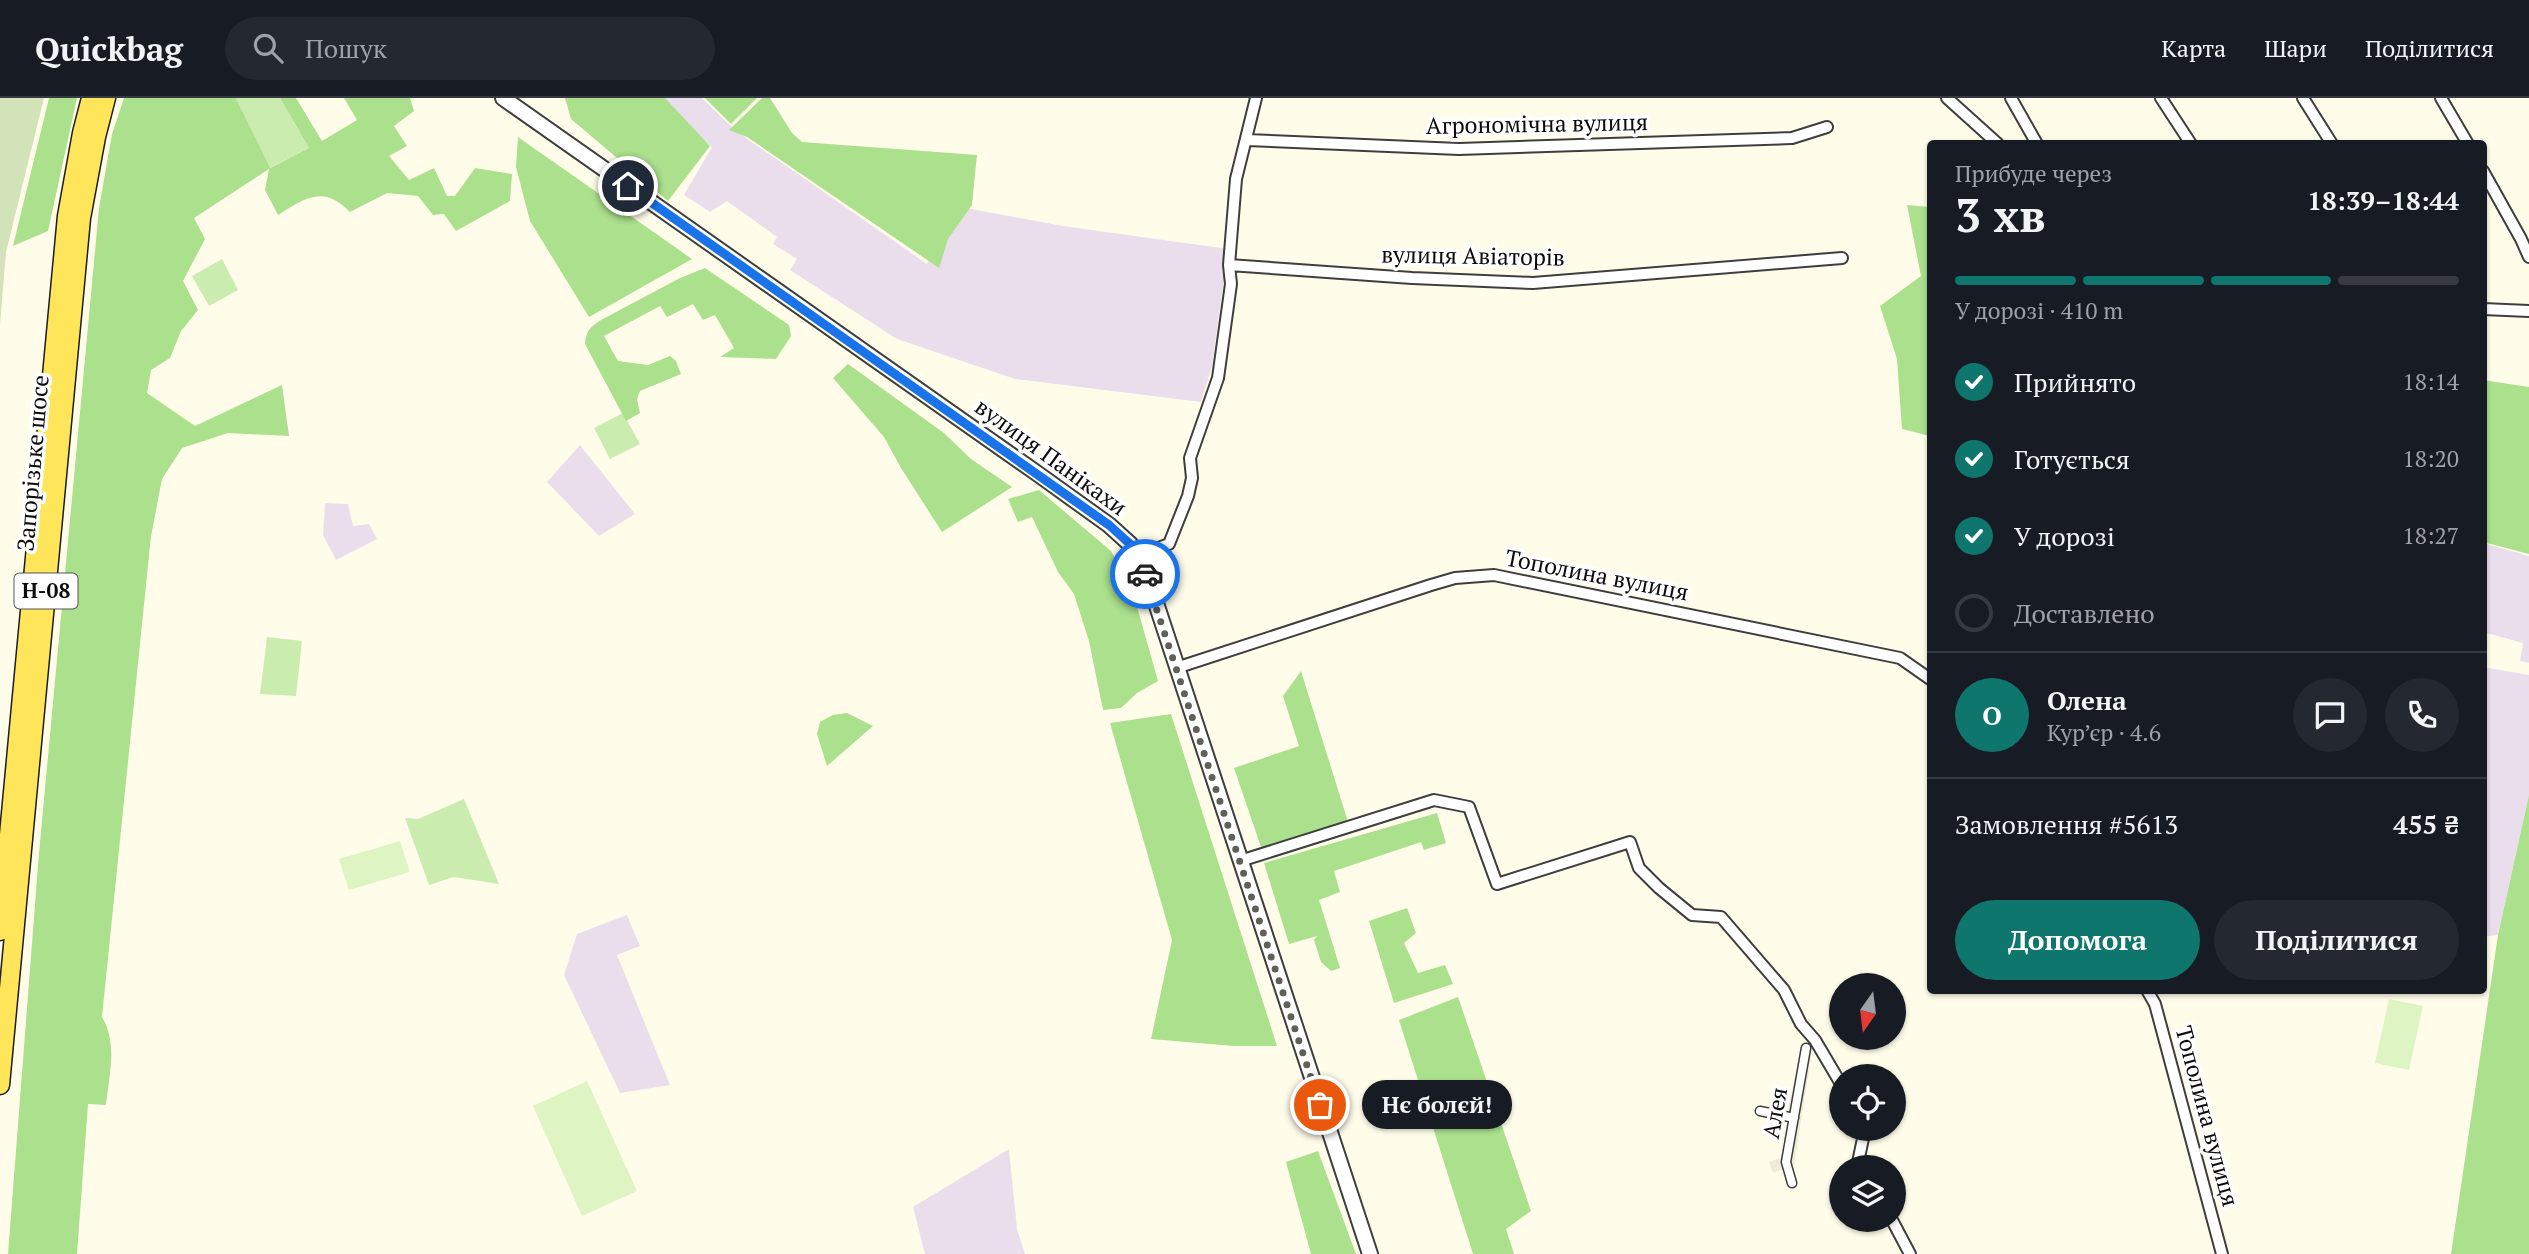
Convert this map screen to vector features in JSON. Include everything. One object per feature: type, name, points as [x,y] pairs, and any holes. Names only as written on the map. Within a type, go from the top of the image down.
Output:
[{"type":"main road","name":"Запорізьке шосе","points":[[0,1085],[21,792],[52,443],[82,133],[91,98]]},
{"type":"main road","name":"Запорізьке шосе","points":[[74,217],[106,98]]},
{"type":"main road","name":"Запорізьке шосе","points":[[0,931],[21,792]]},
{"type":"street","name":"вулиця Панікахи","points":[[503,98],[1098,517],[1119,533],[1137,556],[1153,597],[1370,1254]]},
{"type":"street","points":[[1137,556],[1169,544],[1188,496],[1192,478],[1190,458],[1218,378],[1231,284],[1229,265],[1236,179],[1256,98]]},
{"type":"street","points":[[1947,98],[1994,140]]},
{"type":"street","points":[[2011,98],[2035,140]]},
{"type":"street","points":[[2161,98],[2188,140]]},
{"type":"street","points":[[2303,98],[2329,140]]},
{"type":"street","points":[[2441,98],[2466,140]]},
{"type":"street","name":"Агрономічна вулиця","points":[[1247,140],[1459,149],[1792,138],[1827,127]]},
{"type":"street","points":[[2487,178],[2529,257]]},
{"type":"street","name":"вулиця Авіаторів","points":[[1229,265],[1412,278],[1533,283],[1786,260],[1842,258]]},
{"type":"street","points":[[2487,309],[2529,311]]},
{"type":"street","name":"Тополина вулиця","points":[[1176,668],[1431,585],[1455,578],[1494,575],[1900,658],[1927,677]]},
{"type":"street","points":[[1240,861],[1434,800],[1469,807],[1497,884],[1630,842],[1639,868],[1667,895],[1692,915],[1721,917],[1784,990],[1801,1024],[1815,1040],[1829,1064]]},
{"type":"street","name":"Тополина вулиця","points":[[2149,994],[2155,1004],[2222,1254]]},
{"type":"street","name":"Алея","points":[[1792,1183],[1786,1162],[1806,1048]]},
{"type":"street","points":[[1760,1111],[1794,1118]]},
{"type":"street","points":[[1898,1232],[1910,1254]]},
{"type":"shaded area","points":[[660,98],[702,98],[736,131],[927,264],[950,205],[1063,226],[1228,249],[1212,366],[1201,402],[1015,379],[897,339],[790,270],[797,259],[773,244],[777,237],[727,201],[710,212],[684,195],[712,147]]},
{"type":"shaded area","points":[[580,445],[635,514],[599,536],[547,482]]},
{"type":"shaded area","points":[[325,503],[348,504],[353,526],[369,524],[377,539],[336,560],[323,535]]},
{"type":"shaded area","points":[[2487,544],[2529,556],[2529,663],[2520,661],[2523,643],[2487,633]]},
{"type":"shaded area","points":[[2487,668],[2529,675],[2529,795],[2498,935],[2487,936]]},
{"type":"shaded area","points":[[627,915],[640,946],[617,955],[670,1085],[620,1093],[564,975],[577,934]]},
{"type":"shaded area","points":[[1813,1046],[1794,1165],[1773,1173],[1769,1162],[1781,1158],[1788,1122],[1759,1116],[1761,1106],[1788,1111],[1800,1050]]},
{"type":"shaded area","points":[[1009,1149],[1017,1229],[1025,1254],[925,1254],[913,1207]]},
{"type":"green space","points":[[0,98],[44,98],[6,252],[0,325]]},
{"type":"green space","points":[[49,98],[77,98],[48,231],[13,246]]},
{"type":"green space","points":[[124,98],[236,98],[270,168],[309,148],[280,98],[296,98],[322,141],[357,120],[344,98],[410,98],[414,111],[394,126],[407,146],[389,156],[409,180],[434,168],[447,196],[455,196],[475,168],[512,174],[510,201],[456,231],[444,214],[433,215],[418,196],[387,193],[350,212],[341,204],[323,196],[306,199],[278,215],[265,190],[269,169],[194,218],[205,239],[183,281],[198,310],[181,331],[170,358],[151,370],[147,393],[195,426],[282,385],[289,436],[228,433],[182,448],[162,479],[151,536],[102,1017],[110,1038],[110,1071],[106,1105],[88,1104],[77,1254],[8,1254],[39,853],[99,208],[112,134]]},
{"type":"green space","points":[[236,98],[280,98],[309,148],[269,168]]},
{"type":"green space","points":[[565,98],[665,98],[710,146],[668,201],[571,119]]},
{"type":"green space","points":[[705,98],[757,98],[731,124]]},
{"type":"green space","points":[[762,98],[770,98],[792,133],[802,142],[977,155],[972,205],[948,239],[939,268],[747,137],[729,130]]},
{"type":"green space","points":[[518,137],[692,259],[589,317],[530,221],[516,167]]},
{"type":"green space","points":[[1907,205],[1927,207],[1927,435],[1902,429],[1897,359],[1880,306],[1921,276]]},
{"type":"green space","points":[[222,259],[238,290],[209,306],[192,276]]},
{"type":"green space","points":[[705,268],[789,325],[791,336],[776,359],[720,357],[734,348],[715,315],[703,320],[693,304],[667,317],[660,306],[604,336],[618,361],[648,365],[670,356],[676,361],[681,374],[640,391],[637,399],[640,413],[626,421],[585,344],[591,327],[680,278]]},
{"type":"green space","points":[[848,364],[944,433],[971,459],[1012,487],[942,532],[884,437],[833,378]]},
{"type":"green space","points":[[2487,381],[2529,387],[2529,554],[2487,543]]},
{"type":"green space","points":[[623,413],[640,444],[610,459],[594,428]]},
{"type":"green space","points":[[1039,490],[1111,551],[1132,589],[1158,681],[1137,693],[1121,708],[1103,710],[1089,641],[1074,594],[1058,572],[1032,517],[1018,522],[1008,499]]},
{"type":"green space","points":[[267,637],[302,641],[296,696],[260,694]]},
{"type":"green space","points":[[1301,671],[1348,822],[1262,850],[1234,768],[1299,746],[1283,696]]},
{"type":"green space","points":[[847,713],[873,726],[827,766],[817,734],[820,722],[833,715]]},
{"type":"green space","points":[[1171,714],[1277,1046],[1234,1046],[1151,1039],[1172,940],[1110,723]]},
{"type":"green space","points":[[2529,795],[2529,1254],[2451,1254],[2498,935]]},
{"type":"green space","points":[[464,799],[499,884],[454,877],[429,885],[405,818],[418,819]]},
{"type":"green space","points":[[1437,813],[1446,843],[1424,850],[1421,842],[1334,871],[1340,892],[1319,900],[1340,968],[1331,971],[1321,962],[1314,940],[1317,936],[1289,944],[1264,863]]},
{"type":"green space","points":[[400,841],[410,872],[349,890],[339,859]]},
{"type":"green space","points":[[1407,908],[1416,933],[1404,943],[1418,973],[1445,965],[1453,984],[1394,1003],[1369,921]]},
{"type":"green space","points":[[1458,997],[1531,1211],[1506,1229],[1514,1254],[1473,1254],[1399,1020]]},
{"type":"green space","points":[[2389,999],[2423,1006],[2409,1070],[2375,1063]]},
{"type":"green space","points":[[587,1081],[637,1191],[582,1216],[533,1106]]},
{"type":"green space","points":[[1318,1151],[1356,1254],[1311,1254],[1286,1162]]},
{"type":"way so far","points":[[1145,574],[1320,1105]]},
{"type":"place","name":"Нє болєй!","points":[[1320,1105]]},
{"type":"route","points":[[628,186],[1109,525],[1130,544],[1145,574]]}]
